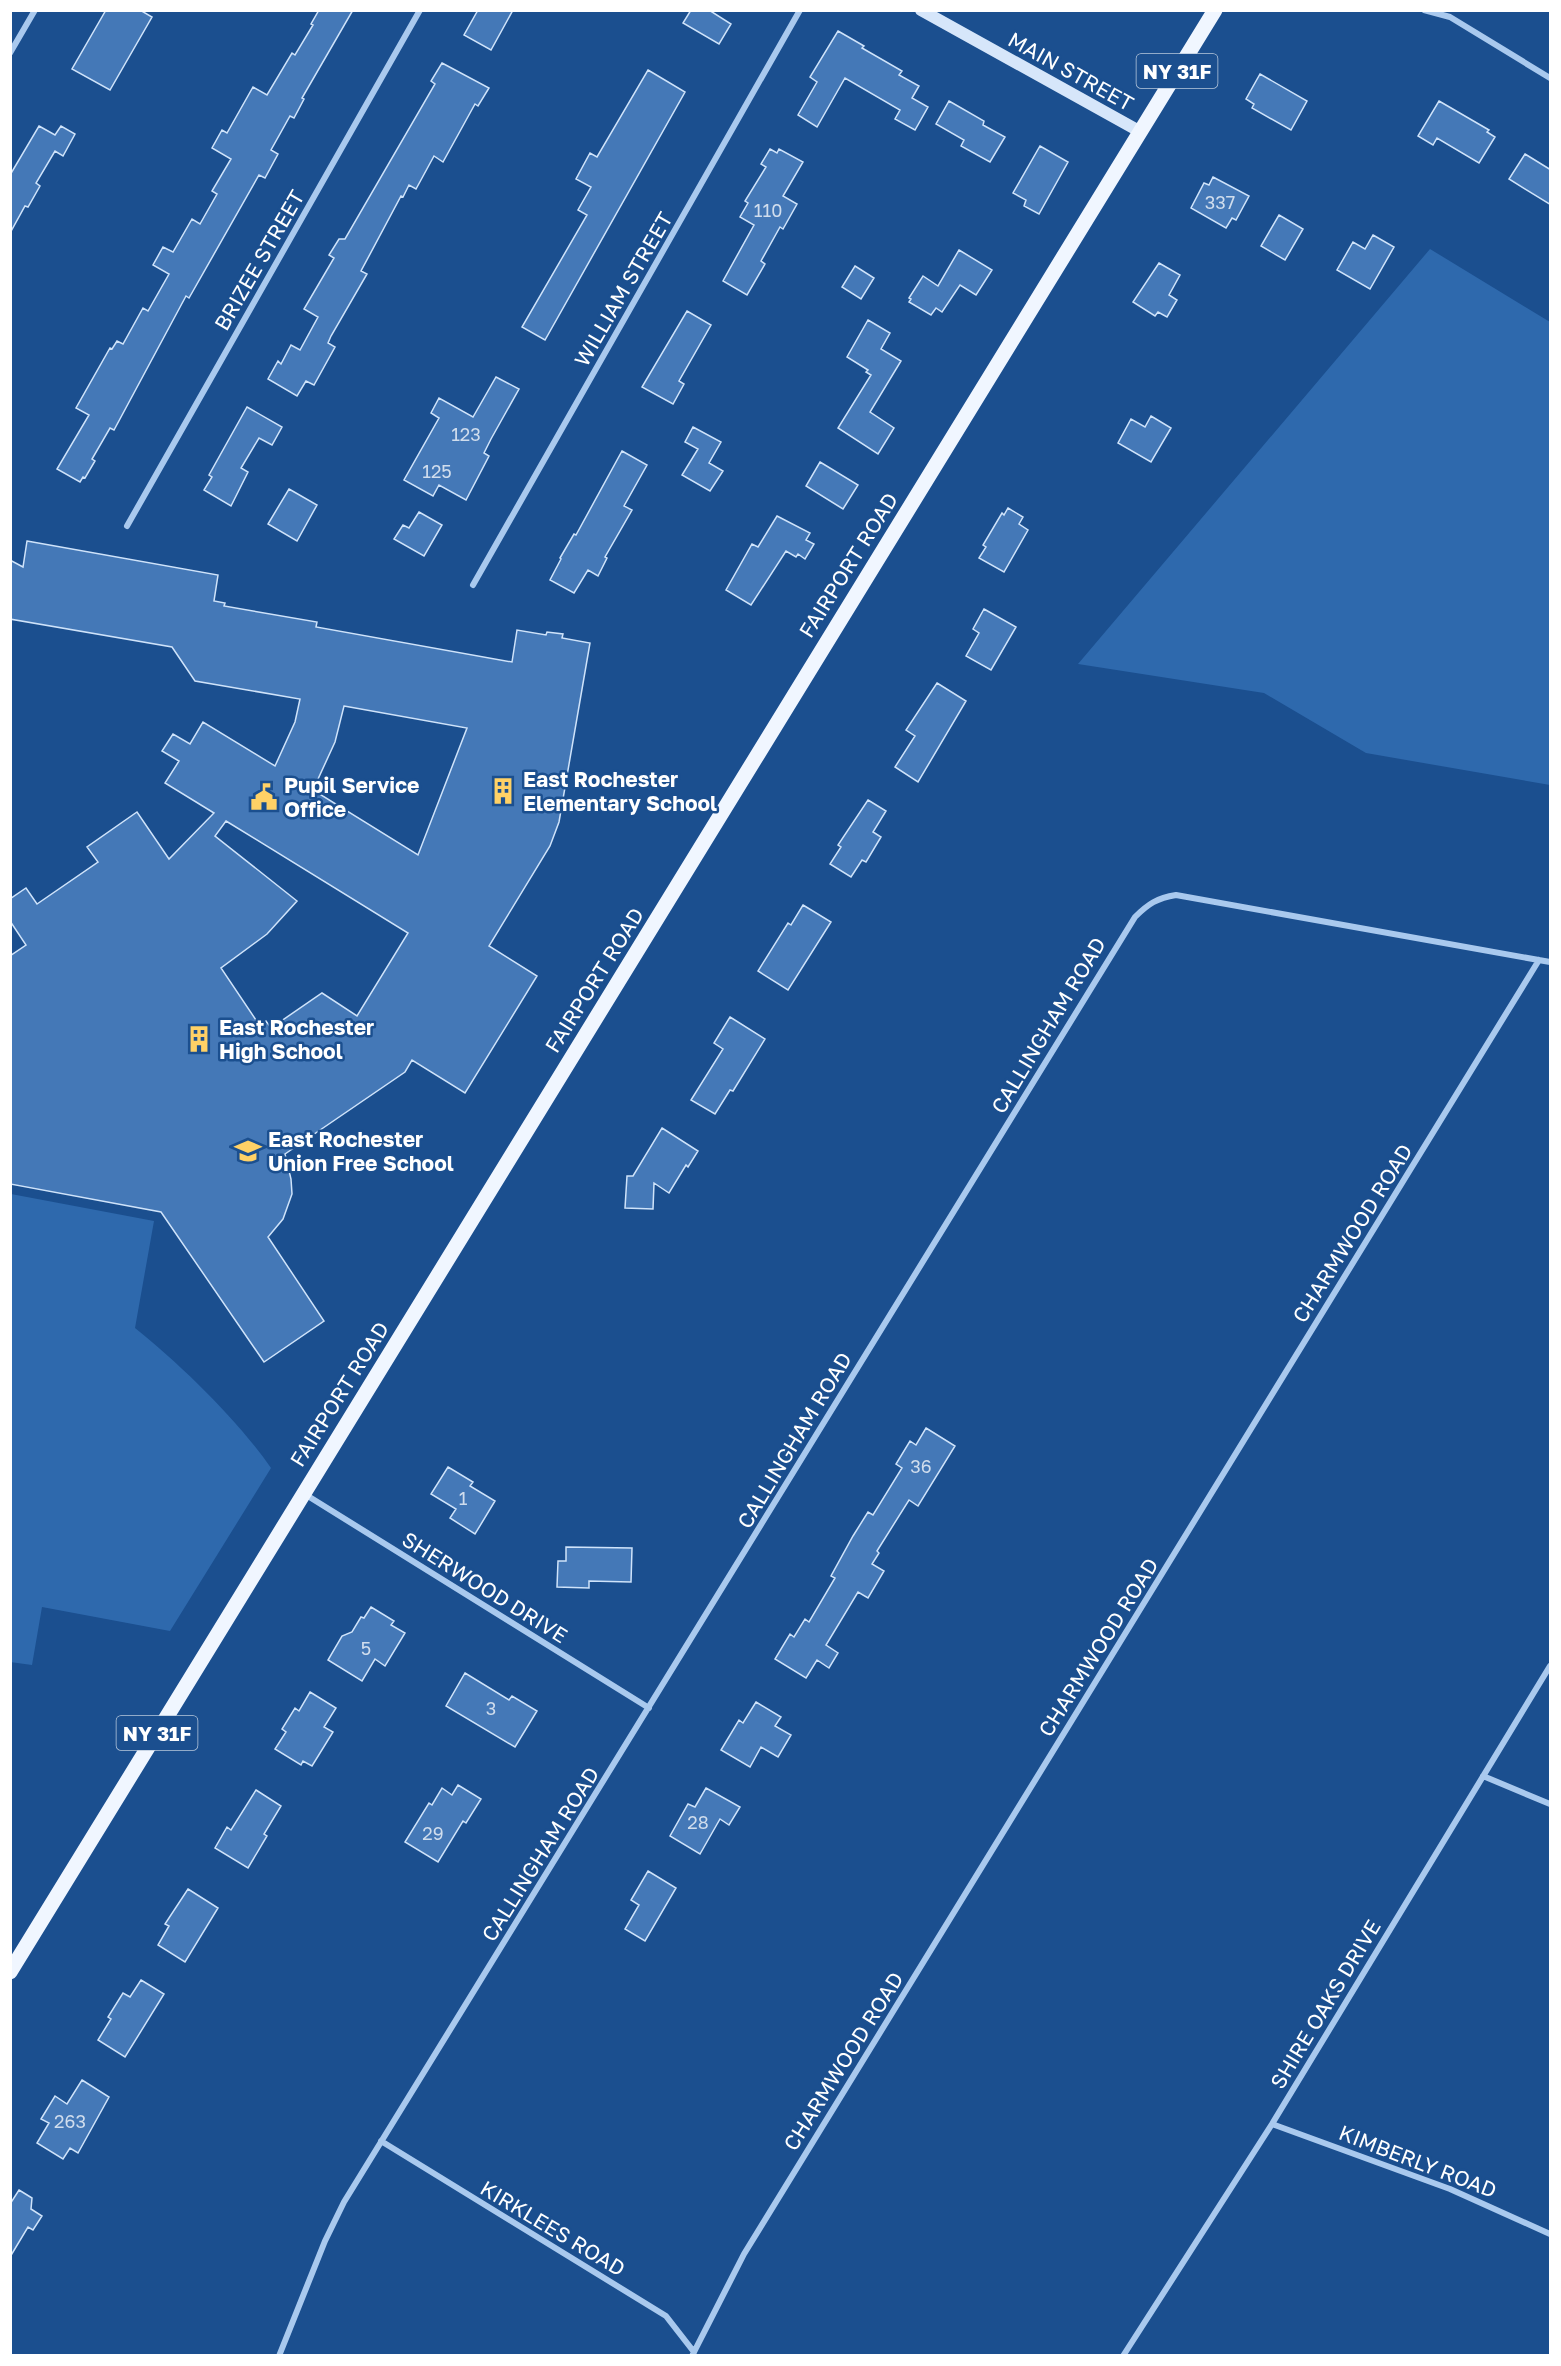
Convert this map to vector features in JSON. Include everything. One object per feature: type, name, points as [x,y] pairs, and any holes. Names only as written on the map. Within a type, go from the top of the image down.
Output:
[{"type":"main road","name":"FAIRPORT ROAD","points":[[10,1972],[1215,10]]},
{"type":"street","points":[[10,53],[35,10]]},
{"type":"street","name":"BRIZEE STREET","points":[[127,526],[420,10]]},
{"type":"street","name":"WILLIAM STREET","points":[[474,585],[800,10]]},
{"type":"street","name":"MAIN STREET","points":[[921,10],[1139,131]]},
{"type":"street","points":[[1424,10],[1448,14],[1551,78]]},
{"type":"street","name":"CALLINGHAM ROAD","points":[[279,2355],[325,2241],[344,2202],[1123,934],[1147,904],[1160,897],[1176,895],[1551,962]]},
{"type":"street","name":"CHARMWOOD ROAD","points":[[694,2354],[727,2284],[750,2244],[1539,960]]},
{"type":"street","name":"SHERWOOD DRIVE","points":[[303,1493],[649,1708]]},
{"type":"street","name":"SHIRE OAKS DRIVE","points":[[1122,2355],[1272,2124],[1551,1666]]},
{"type":"street","points":[[1483,1776],[1551,1804]]},
{"type":"street","name":"KIMBERLY ROAD","points":[[1272,2124],[1450,2189],[1551,2234]]},
{"type":"street","name":"KIRKLEES ROAD","points":[[381,2141],[666,2316],[694,2354]]},
{"type":"shaded area","points":[[1430,249],[1550,322],[1550,785],[1366,753],[1264,693],[1078,664]]},
{"type":"shaded area","points":[[11,1194],[154,1221],[135,1328],[208,1394],[242,1430],[271,1468],[170,1631],[42,1607],[32,1665],[10,1662]]},
{"type":"building","points":[[106,10],[140,10],[152,17],[110,90],[72,69]]},
{"type":"building","points":[[319,10],[353,10],[302,98],[304,99],[294,118],[290,116],[271,150],[278,154],[265,178],[259,175],[189,298],[186,296],[114,430],[110,428],[92,459],[95,461],[80,482],[57,469],[89,415],[76,408],[110,348],[112,349],[117,341],[123,344],[143,308],[148,311],[169,274],[153,265],[163,247],[173,252],[192,219],[200,224],[217,194],[212,191],[231,159],[212,148],[222,130],[227,133],[253,87],[267,95],[292,53],[295,55]]},
{"type":"building","points":[[478,10],[513,10],[491,50],[464,35]]},
{"type":"building","points":[[691,10],[709,10],[731,24],[719,44],[683,23]]},
{"type":"building","points":[[838,31],[902,71],[899,75],[919,86],[912,98],[928,107],[915,130],[895,119],[900,110],[845,78],[817,127],[798,115],[817,82],[810,77]]},
{"type":"building","points":[[442,63],[489,88],[478,106],[475,104],[443,162],[434,156],[416,189],[409,185],[403,197],[401,196],[361,271],[367,274],[331,336],[328,343],[335,347],[314,385],[306,381],[297,396],[268,379],[278,361],[281,364],[291,345],[300,350],[318,317],[304,309],[334,258],[329,255],[339,239],[345,239],[435,84],[431,81]]},
{"type":"building","points":[[648,70],[685,92],[545,340],[522,327],[587,215],[578,210],[591,187],[576,179],[590,153],[597,157]]},
{"type":"building","points":[[1260,74],[1307,101],[1291,130],[1252,108],[1254,104],[1246,99]]},
{"type":"building","points":[[949,101],[984,121],[983,125],[1005,137],[990,162],[961,146],[964,140],[936,124]]},
{"type":"building","points":[[1439,101],[1489,130],[1487,132],[1495,137],[1479,163],[1437,138],[1433,145],[1418,136]]},
{"type":"building","points":[[39,126],[55,135],[61,126],[75,134],[63,156],[55,151],[36,183],[40,186],[28,207],[25,206],[10,233],[10,175]]},
{"type":"building","points":[[1040,146],[1068,162],[1039,214],[1024,206],[1026,200],[1013,193]]},
{"type":"building","points":[[770,149],[777,153],[779,149],[803,162],[783,196],[797,204],[783,229],[780,227],[761,261],[765,264],[747,295],[723,281],[754,225],[740,217],[748,203],[745,201],[766,167],[761,164]]},
{"type":"building","points":[[1525,154],[1551,170],[1551,205],[1509,179]]},
{"type":"building","points":[[1213,177],[1249,196],[1236,220],[1232,218],[1226,228],[1191,208],[1204,183],[1209,185]]},
{"type":"building","points":[[1279,215],[1303,229],[1285,260],[1261,246]]},
{"type":"building","points":[[1373,235],[1394,247],[1370,289],[1337,270],[1353,242],[1365,249]]},
{"type":"building","points":[[959,250],[992,270],[976,295],[960,285],[942,312],[936,308],[931,315],[909,302],[911,299],[909,298],[923,276],[938,286]]},
{"type":"building","points":[[1159,263],[1180,275],[1169,295],[1177,300],[1167,317],[1158,312],[1155,316],[1133,302]]},
{"type":"building","points":[[855,266],[874,278],[861,299],[842,287]]},
{"type":"building","points":[[687,311],[711,325],[679,381],[684,384],[673,404],[642,387]]},
{"type":"building","points":[[868,320],[890,333],[881,349],[901,361],[870,412],[894,428],[878,454],[838,428],[871,375],[866,372],[868,370],[847,357]]},
{"type":"building","points":[[496,377],[519,389],[484,453],[489,456],[466,500],[439,485],[433,496],[404,480],[439,418],[431,413],[439,398],[473,417]]},
{"type":"building","points":[[247,407],[282,427],[272,445],[259,438],[241,468],[248,472],[231,506],[204,490],[212,477],[209,475]]},
{"type":"building","points":[[1151,416],[1171,428],[1151,462],[1118,443],[1131,419],[1145,427]]},
{"type":"building","points":[[693,427],[721,442],[709,463],[723,471],[710,491],[682,475],[698,449],[685,442]]},
{"type":"building","points":[[622,451],[647,465],[624,506],[632,510],[605,557],[607,558],[598,576],[588,570],[574,593],[550,580],[560,558],[574,534],[576,535]]},
{"type":"building","points":[[820,462],[858,485],[843,509],[806,486]]},
{"type":"building","points":[[289,489],[317,505],[297,541],[268,524]]},
{"type":"building","points":[[1008,508],[1023,517],[1019,524],[1028,530],[1004,572],[979,558],[986,547],[983,545],[1002,513],[1004,515]]},
{"type":"building","points":[[419,512],[442,525],[424,556],[394,539],[403,525],[409,528]]},
{"type":"building","points":[[777,516],[810,533],[806,540],[814,544],[805,559],[798,554],[796,557],[786,551],[751,605],[726,590],[752,544],[758,547]]},
{"type":"building","name":"East Rochester High School","points":[[27,541],[218,575],[214,601],[225,603],[224,606],[317,622],[316,627],[512,662],[517,630],[546,635],[547,632],[563,634],[562,638],[590,643],[559,822],[550,846],[489,946],[537,976],[465,1093],[412,1060],[405,1072],[285,1154],[292,1194],[283,1219],[268,1237],[324,1321],[264,1362],[161,1212],[10,1184],[10,956],[26,945],[10,921],[10,899],[26,888],[37,904],[98,862],[87,847],[137,812],[169,859],[214,813],[165,783],[179,761],[162,751],[173,734],[190,744],[203,722],[275,766],[295,722],[300,699],[195,681],[172,647],[10,619],[10,560],[23,567]],"holes":[[[344,706],[467,728],[418,855],[313,790],[335,742]],[[226,821],[408,933],[357,1016],[322,993],[271,1028],[266,1021],[260,1026],[221,968],[267,934],[297,901],[215,836]]]},
{"type":"building","points":[[984,609],[1016,627],[991,670],[966,656],[979,633],[973,629]]},
{"type":"building","points":[[937,683],[966,701],[918,782],[895,767],[915,736],[906,730]]},
{"type":"building","points":[[868,800],[886,811],[873,832],[881,837],[866,862],[862,860],[851,877],[830,864],[841,847],[838,845]]},
{"type":"building","points":[[803,905],[831,922],[788,990],[758,971],[788,923],[791,925]]},
{"type":"building","points":[[730,1017],[765,1039],[733,1091],[730,1090],[715,1114],[691,1100],[723,1049],[714,1043]]},
{"type":"building","points":[[662,1128],[698,1151],[688,1167],[686,1165],[669,1193],[654,1183],[653,1209],[625,1208],[627,1176],[633,1176]]},
{"type":"building","points":[[926,1428],[955,1446],[918,1506],[909,1500],[877,1551],[879,1553],[872,1564],[884,1571],[868,1598],[858,1592],[826,1645],[838,1653],[829,1668],[817,1660],[806,1678],[775,1659],[790,1634],[794,1637],[805,1619],[809,1622],[835,1578],[831,1576],[853,1536],[868,1512],[873,1515],[902,1468],[896,1464],[910,1441],[916,1445]]},
{"type":"building","points":[[448,1467],[473,1482],[470,1486],[495,1501],[475,1534],[450,1518],[456,1509],[431,1494]]},
{"type":"building","points":[[566,1547],[632,1548],[631,1582],[589,1581],[589,1588],[557,1587],[558,1561],[566,1561]]},
{"type":"building","points":[[371,1607],[394,1621],[391,1625],[405,1633],[385,1666],[375,1659],[362,1681],[328,1660],[342,1636],[352,1632],[361,1617],[364,1618]]},
{"type":"building","points":[[465,1673],[509,1700],[512,1696],[537,1711],[515,1747],[446,1706]]},
{"type":"building","points":[[310,1692],[336,1708],[324,1727],[333,1732],[312,1766],[303,1761],[301,1765],[275,1749],[286,1732],[282,1729],[295,1708],[299,1711]]},
{"type":"building","points":[[756,1702],[781,1717],[775,1726],[791,1735],[778,1757],[761,1747],[750,1767],[721,1750],[739,1720],[743,1723]]},
{"type":"building","points":[[458,1785],[481,1799],[466,1823],[463,1821],[438,1862],[405,1842],[429,1803],[432,1805],[442,1788],[452,1795]]},
{"type":"building","points":[[706,1788],[740,1807],[729,1825],[720,1819],[700,1854],[670,1836],[688,1804],[695,1807]]},
{"type":"building","points":[[256,1790],[281,1806],[264,1834],[267,1836],[248,1868],[215,1848],[227,1827],[231,1830]]},
{"type":"building","points":[[648,1871],[676,1888],[645,1941],[625,1929],[639,1905],[631,1900]]},
{"type":"building","points":[[188,1889],[218,1908],[185,1962],[158,1945],[169,1926],[165,1924]]},
{"type":"building","points":[[141,1980],[164,1994],[125,2057],[98,2040],[111,2019],[108,2017],[123,1993],[130,1997]]},
{"type":"building","points":[[82,2080],[109,2097],[78,2153],[70,2148],[63,2159],[37,2143],[49,2123],[41,2119],[55,2096],[67,2104]]},
{"type":"building","points":[[19,2190],[32,2198],[31,2209],[42,2216],[33,2230],[28,2227],[10,2257],[10,2204]]},
{"type":"place","name":"East Rochester Elementary School","points":[[503,791]]},
{"type":"place","name":"Pupil Service Office","points":[[264,797]]},
{"type":"place","name":"East Rochester High School","points":[[199,1039]]},
{"type":"place","name":"East Rochester Union Free School","points":[[248,1151]]}]
